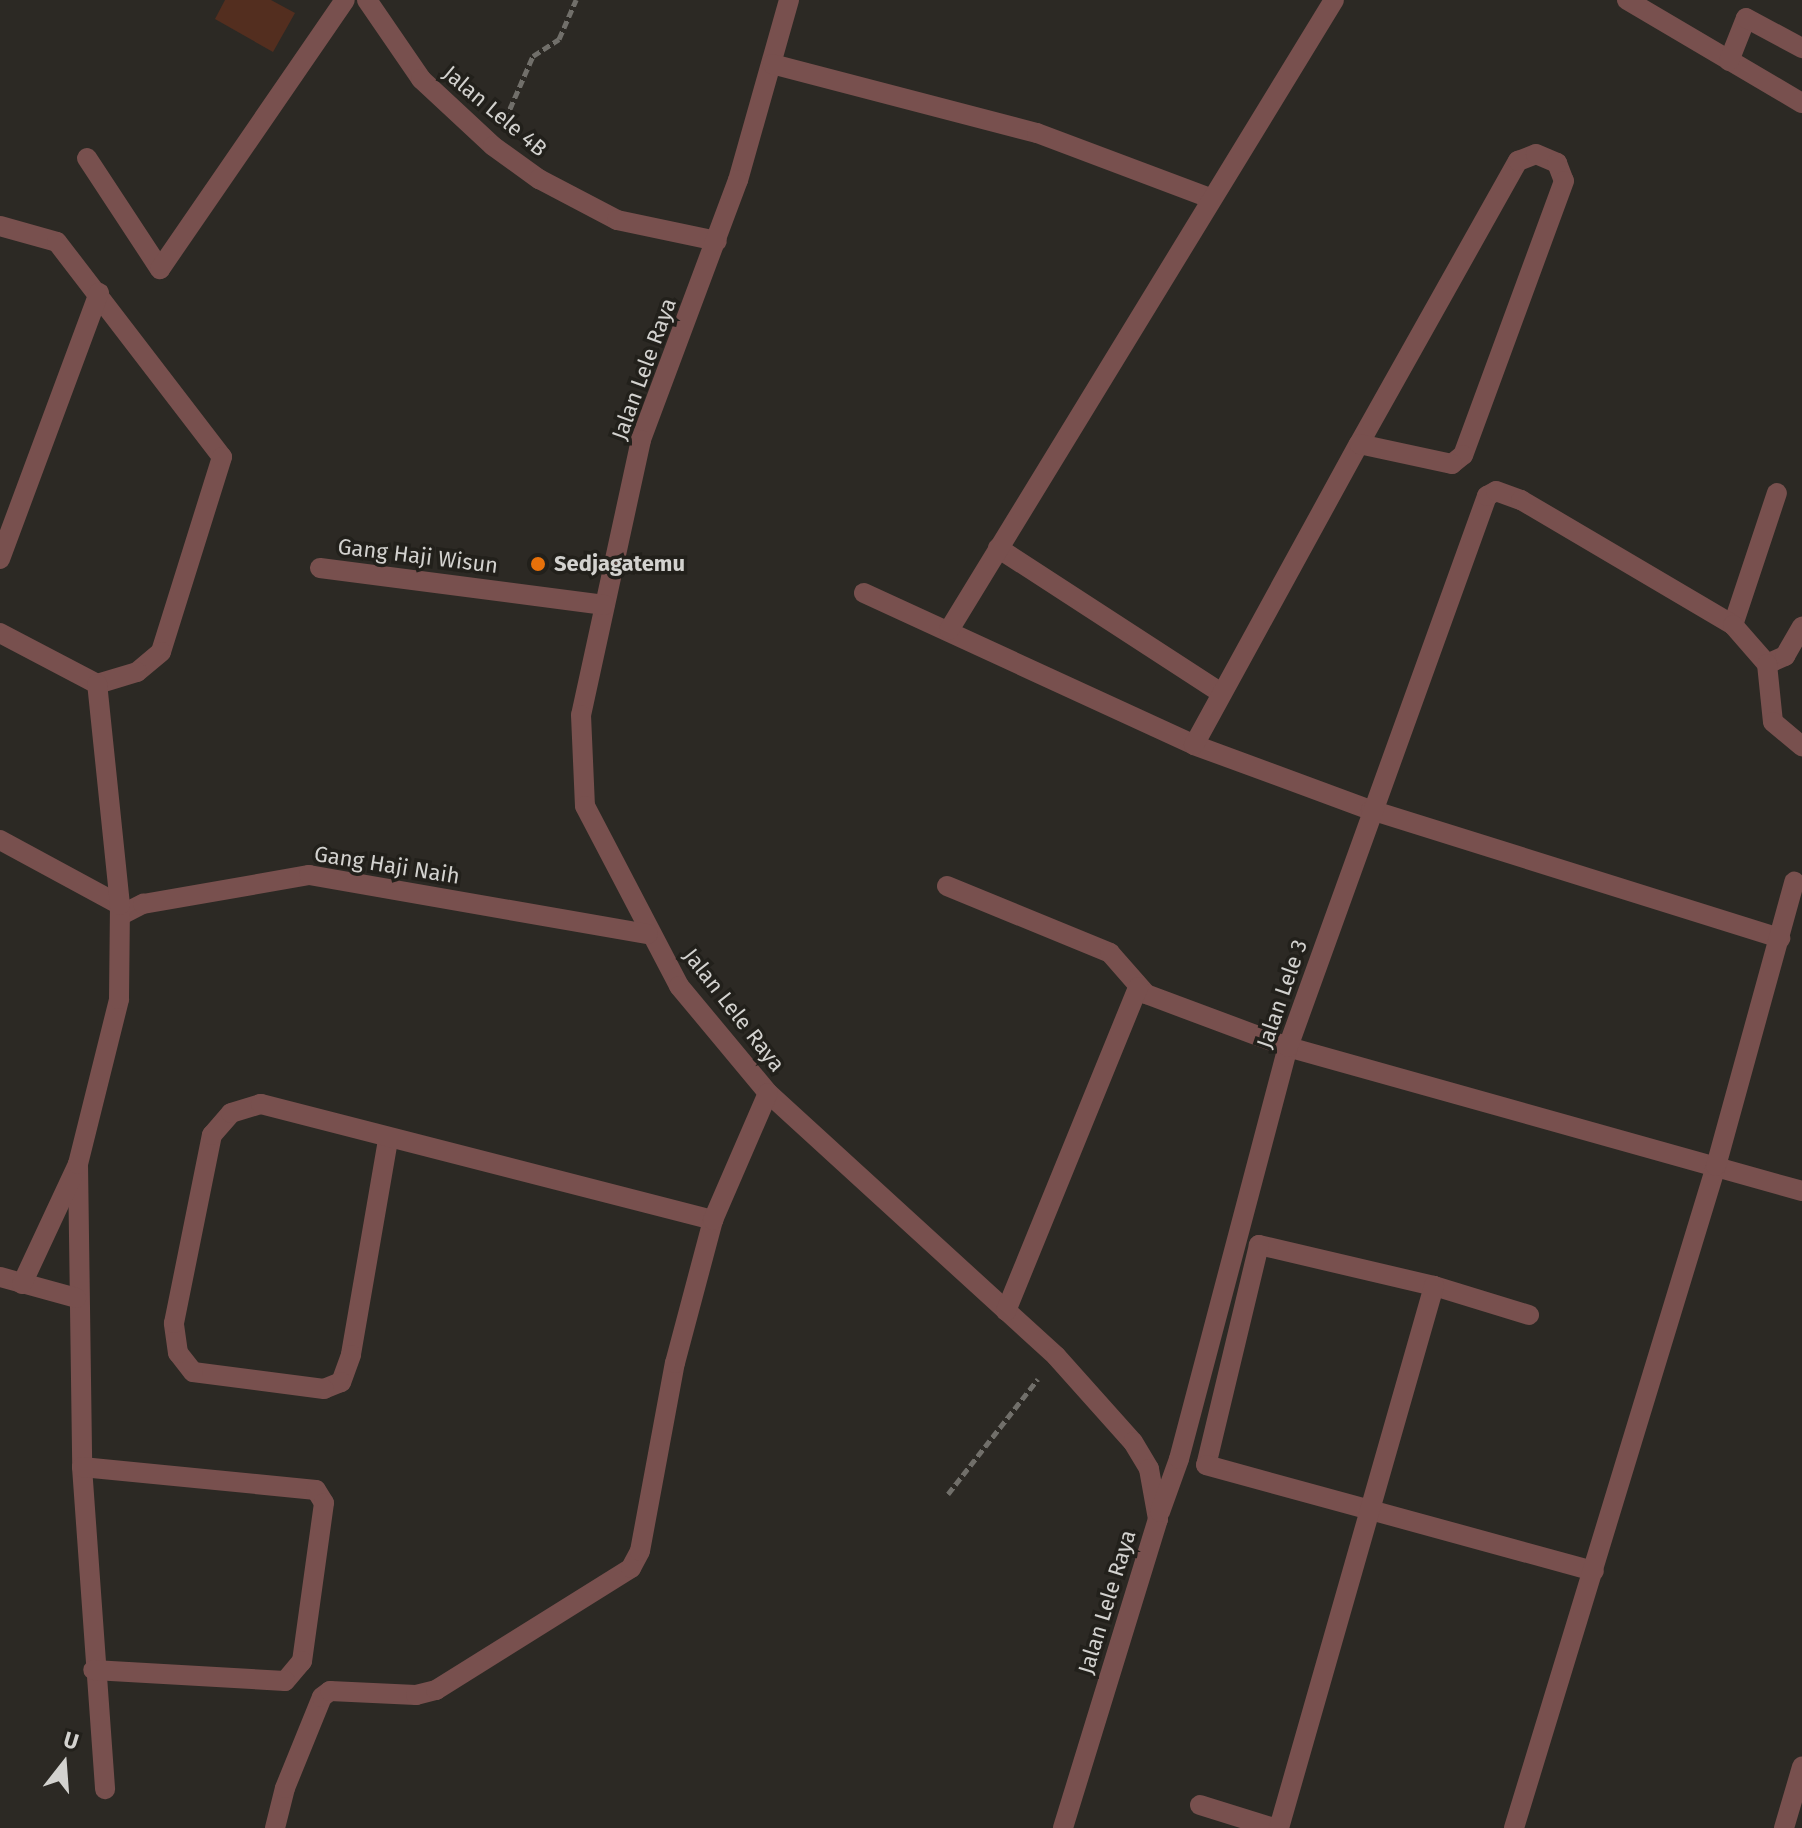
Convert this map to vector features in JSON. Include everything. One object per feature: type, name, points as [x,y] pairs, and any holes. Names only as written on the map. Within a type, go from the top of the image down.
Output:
[{"type":"street","points":[[87,158],[160,269],[345,0]]},
{"type":"street","name":"Jalan Lele 4B","points":[[367,0],[421,79],[493,146],[539,179],[617,220],[717,241]]},
{"type":"street","name":"Jalan Lele Raya","points":[[789,0],[717,241],[641,440],[581,715],[585,806],[648,934],[679,986],[768,1093],[1056,1356],[1133,1442],[1156,1488],[1158,1519],[1063,1828]]},
{"type":"street","points":[[949,630],[1210,198],[1334,0]]},
{"type":"street","points":[[1627,0],[1802,103]]},
{"type":"street","points":[[1729,61],[1749,9],[1802,48]]},
{"type":"street","points":[[772,64],[1037,133],[1210,198]]},
{"type":"street","points":[[1194,745],[1359,444],[1518,161],[1536,154],[1557,163],[1564,181],[1463,455],[1452,464],[1359,444]]},
{"type":"street","points":[[0,226],[57,242],[222,457],[161,652],[137,672],[97,684],[0,633]]},
{"type":"street","points":[[0,559],[99,293]]},
{"type":"street","name":"Jalan Lele 3","points":[[1158,1519],[1179,1459],[1288,1047],[1371,810],[1487,496],[1496,491],[1521,500],[1733,625]]},
{"type":"street","points":[[1777,493],[1733,625],[1767,664],[1773,722],[1802,746]]},
{"type":"street","points":[[998,548],[1221,693]]},
{"type":"street","name":"Gang Haji Wisun","points":[[320,568],[605,605]]},
{"type":"street","points":[[864,593],[1194,745],[1371,810],[1780,938]]},
{"type":"street","points":[[1767,664],[1785,656],[1802,627]]},
{"type":"street","points":[[22,1284],[78,1164],[119,999],[121,910],[97,684]]},
{"type":"street","points":[[0,840],[121,910]]},
{"type":"street","name":"Gang Haji Naih","points":[[121,910],[309,875],[648,934]]},
{"type":"street","points":[[1514,1828],[1716,1166],[1794,882]]},
{"type":"street","points":[[947,886],[1110,953],[1125,964],[1138,987],[1288,1047],[1802,1191]]},
{"type":"street","points":[[1006,1311],[1138,987]]},
{"type":"street","points":[[275,1828],[290,1775],[322,1697],[330,1691],[416,1695],[436,1690],[631,1568],[713,1220],[768,1093]]},
{"type":"street","points":[[388,1140],[351,1355],[341,1382],[324,1389],[193,1372],[178,1353],[174,1323],[212,1135],[231,1113],[261,1104],[388,1140],[713,1220]]},
{"type":"street","points":[[78,1164],[76,1298],[82,1467],[93,1670],[105,1789]]},
{"type":"street","points":[[1529,1315],[1434,1286],[1259,1245],[1206,1465],[1371,1507],[1594,1571]]},
{"type":"street","points":[[0,1277],[76,1298]]},
{"type":"street","points":[[1200,1805],[1276,1828],[1434,1286]]},
{"type":"street","points":[[82,1467],[316,1490],[324,1503],[302,1661],[285,1681],[93,1670]]},
{"type":"street","points":[[1784,1828],[1802,1767]]},
{"type":"path","points":[[493,146],[533,56],[559,39],[576,0]]},
{"type":"path","points":[[948,1494],[1056,1356]]},
{"type":"building","points":[[225,0],[271,0],[295,13],[273,52],[215,19]]},
{"type":"place","name":"Sedjagatemu","points":[[538,564]]}]
